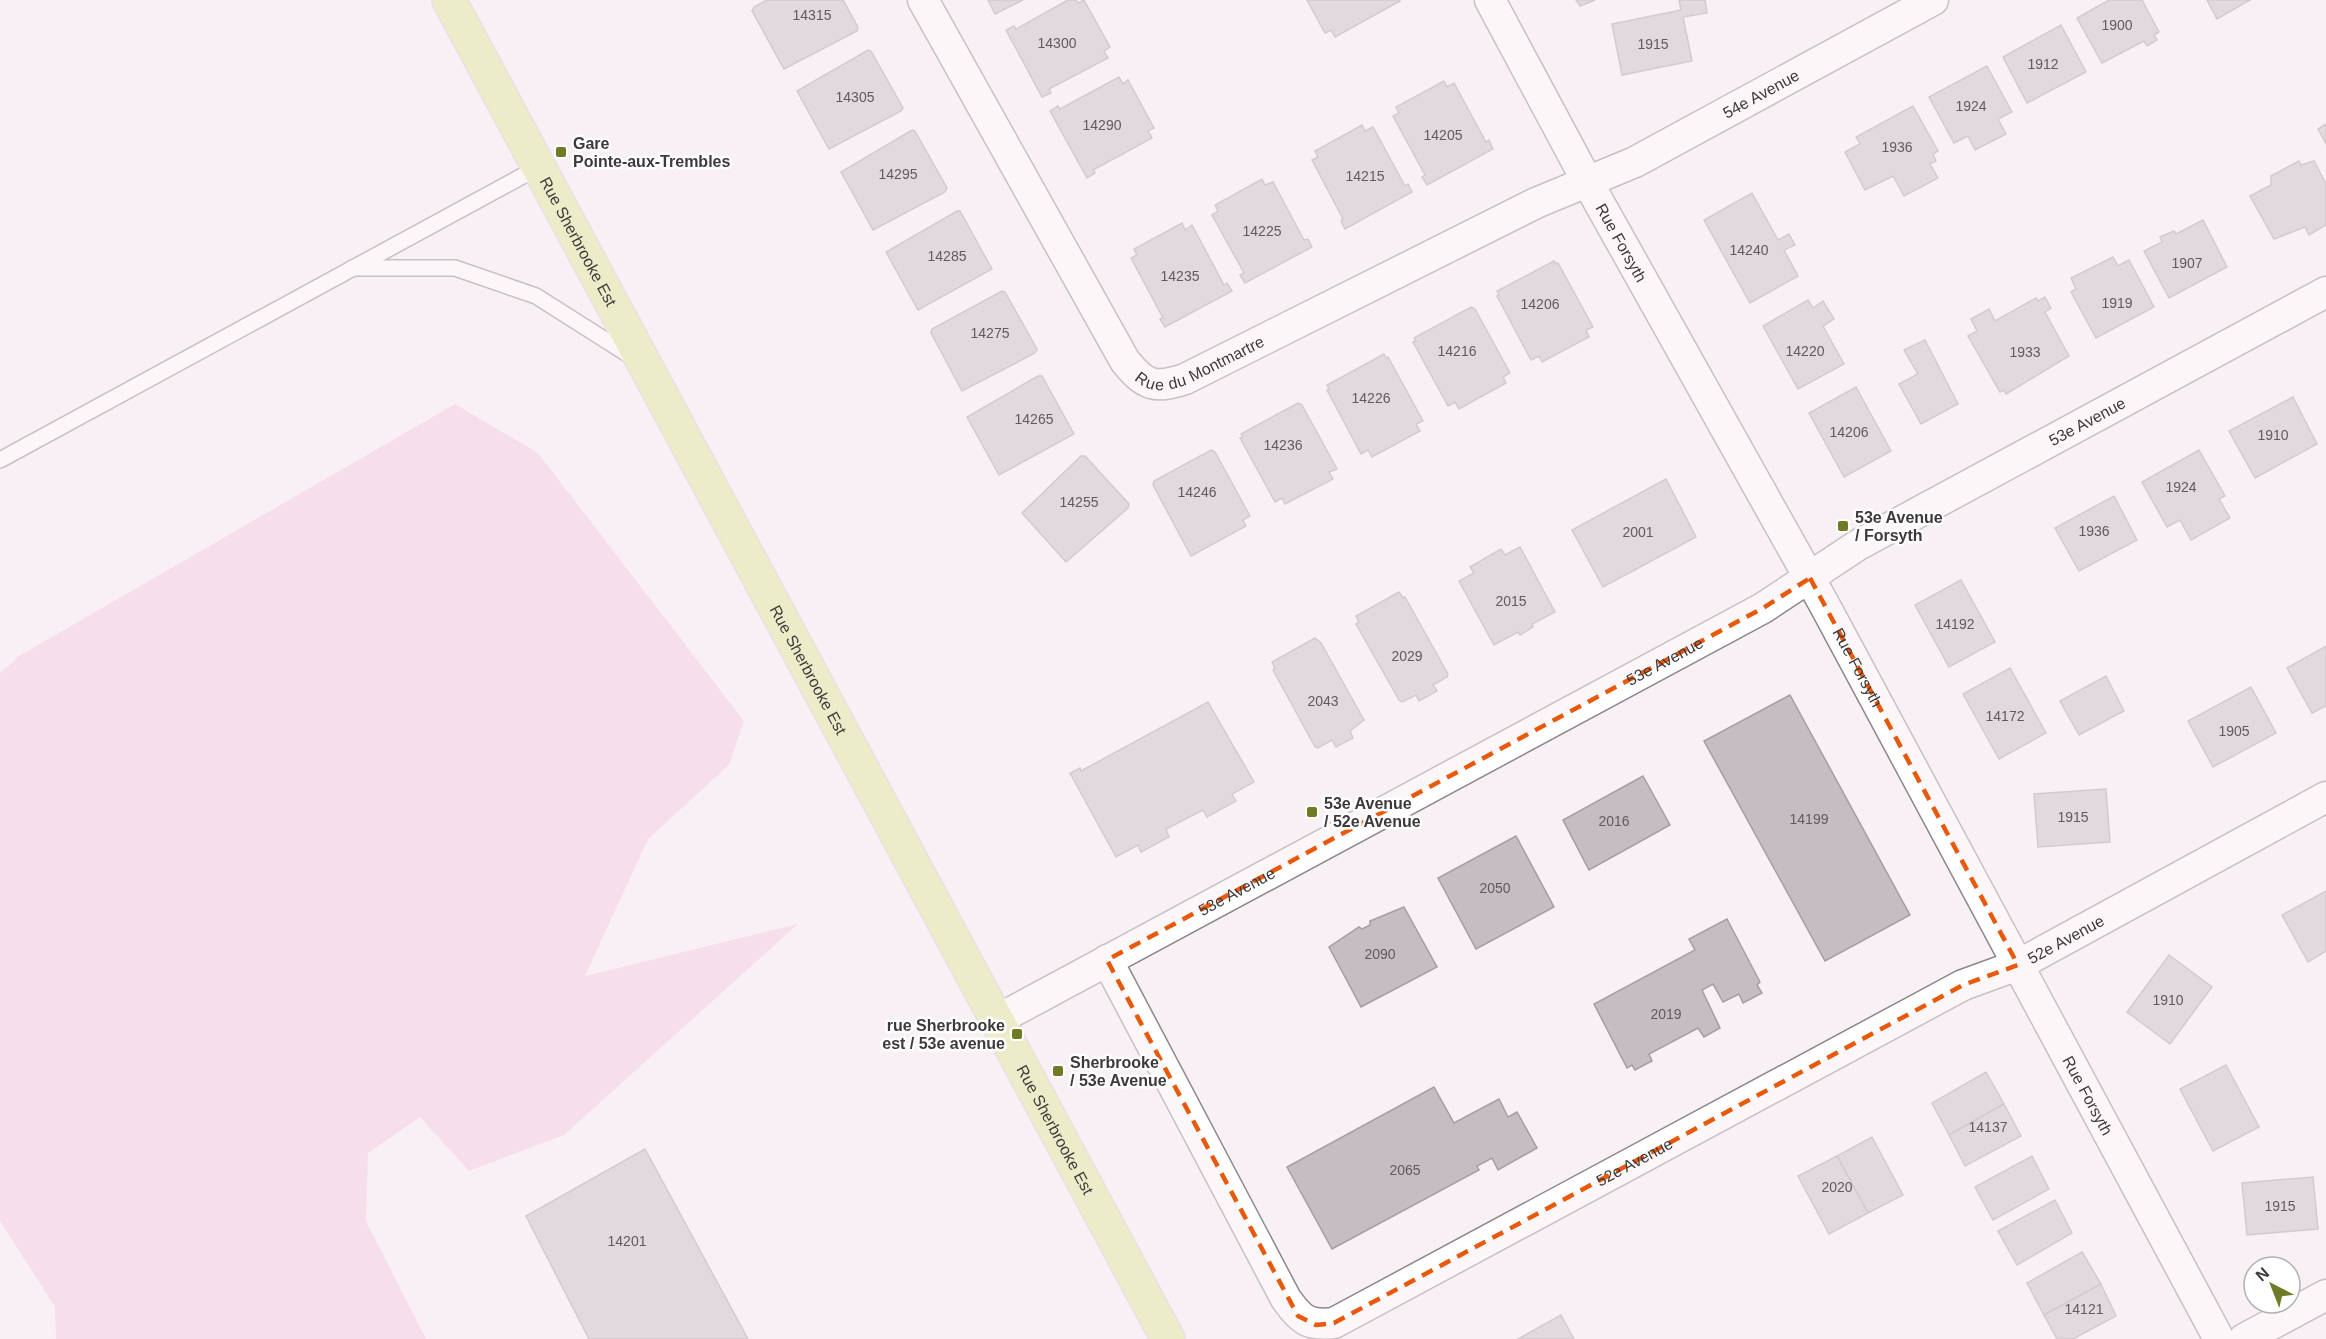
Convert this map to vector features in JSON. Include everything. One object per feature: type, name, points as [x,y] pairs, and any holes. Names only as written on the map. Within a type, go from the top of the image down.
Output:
[{"type":"main road","name":"Rue Sherbrooke Est","points":[[449,0],[1168,1339]]},
{"type":"street","name":"Rue du Montmartre","points":[[922,0],[1125,361],[1137,377],[1152,385],[1168,385],[1185,379],[1536,203],[1587,181]]},
{"type":"street","name":"Rue Forsyth","points":[[1490,0],[1587,181],[1810,578],[2219,1339]]},
{"type":"street","name":"54e Avenue","points":[[1587,181],[1635,162],[1933,0]]},
{"type":"street","name":"53e Avenue","points":[[997,1020],[1763,608],[1858,545],[2326,292]]},
{"type":"street","name":"52e Avenue","points":[[1107,960],[1286,1299],[1298,1316],[1316,1325],[1334,1323],[1964,985],[2018,965],[2326,797]]},
{"type":"street","points":[[2244,1339],[2326,1295]]},
{"type":"lane","points":[[0,460],[349,268],[539,167]]},
{"type":"lane","points":[[349,268],[455,268],[536,296],[645,365]]},
{"type":"highlighted area","points":[[1810,578],[2018,965],[1963,985],[1334,1323],[1316,1325],[1298,1316],[1107,960],[1763,608]]},
{"type":"shaded area","points":[[455,404],[538,453],[744,721],[729,765],[648,839],[585,976],[798,924],[564,1135],[469,1171],[420,1117],[368,1153],[366,1221],[426,1339],[56,1339],[55,1307],[0,1221],[0,673],[19,656]]},
{"type":"building","points":[[767,0],[843,0],[858,27],[857,31],[784,69],[752,11],[754,7]]},
{"type":"building","points":[[988,0],[1023,0],[995,14]]},
{"type":"building","points":[[1068,0],[1076,0],[1078,3],[1084,0],[1110,47],[1104,51],[1108,58],[1049,89],[1051,93],[1042,97],[1006,30],[1014,26],[1016,29]]},
{"type":"building","points":[[1307,0],[1400,1],[1335,37],[1331,30],[1325,33]]},
{"type":"building","points":[[1576,0],[1595,0],[1580,6]]},
{"type":"building","points":[[1679,0],[1705,0],[1707,13],[1683,17],[1692,61],[1622,75],[1612,24],[1681,10]]},
{"type":"building","points":[[2109,0],[2142,0],[2159,32],[2154,35],[2157,40],[2147,46],[2144,41],[2102,63],[2077,18]]},
{"type":"building","points":[[2207,0],[2250,0],[2217,19]]},
{"type":"building","points":[[2061,25],[2086,72],[2027,103],[2003,57]]},
{"type":"building","points":[[868,50],[871,51],[903,108],[829,149],[797,91]]},
{"type":"building","points":[[1987,66],[2012,112],[1998,119],[2006,134],[1975,150],[1968,136],[1954,143],[1929,97]]},
{"type":"building","points":[[1119,77],[1123,84],[1128,80],[1154,128],[1148,131],[1152,138],[1093,170],[1095,173],[1087,178],[1050,111],[1058,106],[1060,109]]},
{"type":"building","points":[[1444,81],[1447,87],[1454,83],[1486,142],[1489,140],[1493,149],[1427,185],[1422,177],[1425,175],[1393,116],[1399,113],[1396,107]]},
{"type":"building","points":[[1913,106],[1938,151],[1933,154],[1936,161],[1930,164],[1938,178],[1904,196],[1893,176],[1865,190],[1845,152],[1860,144],[1856,137]]},
{"type":"building","points":[[2326,124],[2326,144],[2318,129]]},
{"type":"building","points":[[1362,125],[1365,131],[1373,127],[1405,186],[1408,184],[1412,192],[1345,229],[1341,221],[1343,219],[1312,160],[1318,157],[1315,151]]},
{"type":"building","points":[[912,130],[915,131],[947,188],[945,192],[873,230],[841,172]]},
{"type":"building","points":[[2299,161],[2301,165],[2314,161],[2326,184],[2326,225],[2309,235],[2305,227],[2274,239],[2250,196],[2271,185],[2271,176]]},
{"type":"building","points":[[1262,179],[1265,185],[1273,182],[1304,240],[1308,239],[1312,247],[1245,283],[1240,275],[1244,273],[1212,215],[1218,211],[1215,205]]},
{"type":"building","points":[[1752,193],[1778,240],[1789,234],[1795,245],[1784,250],[1798,276],[1750,303],[1704,220]]},
{"type":"building","points":[[960,211],[992,269],[918,310],[886,252]]},
{"type":"building","points":[[2203,220],[2227,267],[2169,298],[2144,251],[2162,242],[2160,237],[2174,231],[2176,234]]},
{"type":"building","points":[[1182,223],[1185,230],[1192,225],[1224,285],[1227,283],[1232,291],[1165,327],[1160,319],[1163,318],[1131,258],[1137,255],[1134,249]]},
{"type":"building","points":[[2113,257],[2118,266],[2129,260],[2154,307],[2096,338],[2071,292],[2076,289],[2071,278]]},
{"type":"building","points":[[1554,261],[1558,263],[1593,327],[1586,330],[1589,337],[1542,362],[1539,356],[1531,360],[1497,296],[1499,295],[1497,291]]},
{"type":"building","points":[[1002,291],[1005,292],[1037,349],[1035,353],[962,391],[931,333],[932,329]]},
{"type":"building","points":[[2045,297],[2051,308],[2045,312],[2069,356],[2006,394],[2004,390],[2000,392],[1968,336],[1977,331],[1971,319],[1989,309],[1995,321],[2036,298],[2038,301]]},
{"type":"building","points":[[1808,300],[1813,308],[1823,301],[1834,319],[1823,326],[1844,364],[1798,389],[1763,326]]},
{"type":"building","points":[[1471,307],[1475,309],[1510,373],[1503,377],[1506,383],[1459,409],[1455,402],[1448,406],[1413,342],[1416,341],[1414,338]]},
{"type":"building","points":[[1925,340],[1958,404],[1921,424],[1899,384],[1918,374],[1904,350]]},
{"type":"building","points":[[1384,354],[1386,358],[1388,357],[1423,421],[1416,424],[1420,431],[1372,457],[1368,450],[1361,454],[1327,390],[1329,389],[1327,385]]},
{"type":"building","points":[[1038,376],[1042,376],[1074,434],[999,475],[967,417]]},
{"type":"building","points":[[1856,387],[1891,451],[1844,477],[1809,413]]},
{"type":"building","points":[[2293,397],[2317,444],[2255,478],[2229,431]]},
{"type":"building","points":[[1298,403],[1302,405],[1337,469],[1329,472],[1333,479],[1285,504],[1282,498],[1275,502],[1240,438],[1243,437],[1241,434]]},
{"type":"building","points":[[1211,450],[1215,452],[1250,516],[1243,520],[1246,526],[1191,556],[1153,485],[1154,481]]},
{"type":"building","points":[[2199,450],[2225,496],[2219,499],[2230,518],[2191,540],[2180,520],[2167,527],[2142,482]]},
{"type":"building","points":[[1081,456],[1085,456],[1129,504],[1128,508],[1066,562],[1022,513]]},
{"type":"building","points":[[1666,479],[1696,537],[1603,587],[1572,530]]},
{"type":"building","points":[[2114,496],[2137,540],[2079,571],[2055,528]]},
{"type":"building","points":[[1520,547],[1555,612],[1532,624],[1533,627],[1520,635],[1518,632],[1494,645],[1459,581],[1474,573],[1470,567],[1501,549],[1505,555]]},
{"type":"building","points":[[1961,580],[1995,642],[1949,667],[1915,605]]},
{"type":"building","points":[[1399,592],[1403,598],[1405,597],[1448,674],[1447,677],[1433,685],[1437,691],[1419,701],[1416,695],[1402,702],[1399,700],[1356,624],[1359,622],[1356,616]]},
{"type":"building","points":[[1315,638],[1321,643],[1364,720],[1350,731],[1353,738],[1336,747],[1332,740],[1318,748],[1315,747],[1273,670],[1275,668],[1272,662]]},
{"type":"building","points":[[2326,646],[2326,706],[2312,713],[2287,668]]},
{"type":"building","points":[[2010,668],[2046,733],[1999,759],[1963,694]]},
{"type":"building","points":[[2106,676],[2124,711],[2079,735],[2060,701]]},
{"type":"building","points":[[2251,687],[2276,733],[2213,767],[2188,721]]},
{"type":"building","points":[[1790,695],[1910,915],[1825,961],[1704,741]]},
{"type":"building","points":[[1208,702],[1254,782],[1232,794],[1236,801],[1207,817],[1203,810],[1166,829],[1169,837],[1141,852],[1138,845],[1116,857],[1070,773],[1080,768],[1081,771]]},
{"type":"building","points":[[1643,776],[1670,825],[1589,870],[1563,820]]},
{"type":"building","points":[[2106,789],[2110,842],[2038,847],[2034,794]]},
{"type":"building","points":[[1516,836],[1554,907],[1476,949],[1438,878]]},
{"type":"building","points":[[2326,891],[2326,951],[2308,962],[2282,915]]},
{"type":"building","points":[[1404,907],[1437,967],[1361,1007],[1329,947],[1359,927],[1362,929],[1370,925],[1370,921]]},
{"type":"building","points":[[1727,919],[1760,982],[1757,985],[1762,993],[1743,1003],[1739,994],[1723,1002],[1713,984],[1702,990],[1720,1028],[1704,1037],[1698,1028],[1649,1054],[1652,1061],[1635,1070],[1632,1065],[1627,1068],[1594,1004],[1695,950],[1689,939]]},
{"type":"building","points":[[2169,955],[2212,987],[2170,1044],[2127,1012]]},
{"type":"building","points":[[2226,1065],[2259,1127],[2213,1151],[2180,1089]]},
{"type":"building","points":[[1986,1072],[2004,1104],[1949,1135],[1932,1103]]},
{"type":"building","points":[[1434,1087],[1454,1123],[1499,1099],[1508,1117],[1517,1112],[1537,1148],[1498,1170],[1492,1158],[1477,1166],[1479,1170],[1332,1249],[1287,1167]]},
{"type":"building","points":[[2004,1104],[2021,1136],[1965,1166],[1949,1135]]},
{"type":"building","points":[[1872,1137],[1903,1195],[1868,1213],[1837,1156]]},
{"type":"building","points":[[645,1149],[748,1339],[589,1339],[526,1216]]},
{"type":"building","points":[[1837,1156],[1868,1213],[1829,1234],[1798,1176]]},
{"type":"building","points":[[2032,1156],[2049,1189],[1993,1220],[1975,1187]]},
{"type":"building","points":[[2313,1177],[2318,1229],[2247,1235],[2242,1183]]},
{"type":"building","points":[[2055,1200],[2072,1233],[2017,1265],[1998,1231]]},
{"type":"building","points":[[2082,1252],[2101,1284],[2044,1315],[2027,1283]]},
{"type":"building","points":[[2101,1284],[2116,1316],[2073,1339],[2057,1339],[2044,1315]]},
{"type":"building","points":[[1561,1315],[1574,1339],[1518,1339]]},
{"type":"place","name":"Gare Pointe-aux-Trembles","points":[[561,152]]},
{"type":"place","name":"53e Avenue / Forsyth","points":[[1843,526]]},
{"type":"place","name":"53e Avenue / 52e Avenue","points":[[1312,812]]},
{"type":"place","name":"rue Sherbrooke est / 53e avenue","points":[[1017,1034]]},
{"type":"place","name":"Sherbrooke / 53e Avenue","points":[[1058,1071]]}]
